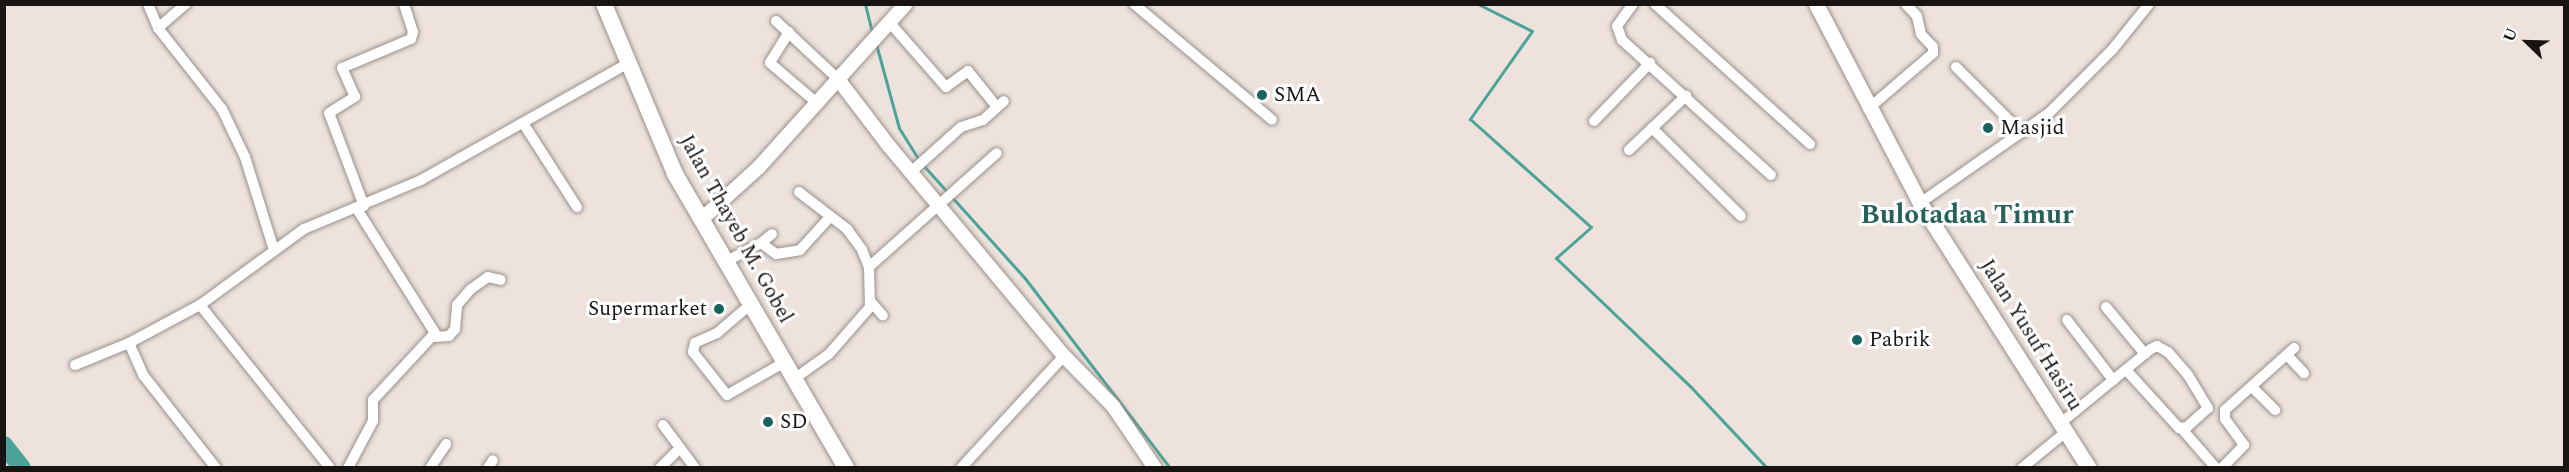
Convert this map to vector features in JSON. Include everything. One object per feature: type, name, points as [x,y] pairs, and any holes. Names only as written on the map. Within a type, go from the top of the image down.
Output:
[{"type":"main road","name":"Jalan Yusuf Hasiru","points":[[1816,4],[1868,109],[1920,202],[2089,468]]},
{"type":"main road","name":"Jalan Thayeb M. Gobel","points":[[609,6],[627,64],[675,174],[703,218],[846,468]]},
{"type":"street","points":[[148,4],[158,28],[222,109],[245,157],[274,250]]},
{"type":"street","points":[[158,28],[186,4]]},
{"type":"street","points":[[404,4],[413,32],[411,39],[342,68],[355,98],[329,113],[360,208],[375,244],[432,325],[434,337]]},
{"type":"street","points":[[703,218],[738,189],[906,4]]},
{"type":"street","points":[[1134,4],[1272,120]]},
{"type":"street","points":[[1633,4],[1617,30],[1622,40],[1771,175]]},
{"type":"street","points":[[1655,4],[1810,144]]},
{"type":"street","points":[[1868,109],[1933,53],[1933,47],[1921,34],[1917,16],[1906,4]]},
{"type":"street","points":[[1920,202],[2022,133],[2080,85],[2149,4]]},
{"type":"street","points":[[776,21],[838,79],[949,199],[1064,356],[1113,406],[1155,468]]},
{"type":"street","points":[[890,23],[946,87],[968,71],[1001,104],[981,121],[971,121],[961,127],[919,166]]},
{"type":"street","points":[[789,32],[770,63],[817,103]]},
{"type":"street","points":[[1594,121],[1650,63]]},
{"type":"street","points":[[75,365],[129,343],[200,304],[304,229],[360,208],[421,180],[627,64]]},
{"type":"street","points":[[1956,67],[2022,133]]},
{"type":"street","points":[[1629,150],[1686,96]]},
{"type":"street","points":[[523,123],[577,207]]},
{"type":"street","points":[[1652,128],[1742,216]]},
{"type":"street","points":[[868,267],[949,199],[997,153]]},
{"type":"street","points":[[799,192],[847,229],[862,250],[868,267],[871,302],[883,316]]},
{"type":"street","points":[[761,243],[768,252],[780,255],[800,250],[830,216]]},
{"type":"street","points":[[727,261],[761,243],[772,234]]},
{"type":"street","points":[[348,468],[373,421],[373,400],[434,337],[449,336],[456,329],[457,305],[471,289],[488,277],[501,280]]},
{"type":"street","points":[[794,379],[828,354],[871,302]]},
{"type":"street","points":[[200,304],[330,468]]},
{"type":"street","points":[[751,304],[717,333],[695,343],[693,352],[727,395],[785,362]]},
{"type":"street","points":[[2106,308],[2145,354]]},
{"type":"street","points":[[2067,320],[2113,380]]},
{"type":"street","points":[[129,343],[149,384],[216,468]]},
{"type":"street","points":[[2022,468],[2113,380],[2157,346],[2164,348],[2207,404],[2206,411],[2182,429]]},
{"type":"street","points":[[2222,468],[2244,446],[2224,413],[2290,352],[2304,373]]},
{"type":"street","points":[[962,468],[1064,356]]},
{"type":"street","points":[[2126,370],[2216,468]]},
{"type":"street","points":[[2252,387],[2275,410]]},
{"type":"street","points":[[663,425],[695,468]]},
{"type":"street","points":[[430,468],[446,444]]},
{"type":"street","points":[[660,468],[680,448]]},
{"type":"waterway","points":[[865,4],[873,35]]},
{"type":"waterway","points":[[1478,4],[1532,31],[1470,119],[1591,227],[1556,258],[1690,386],[1767,468]]},
{"type":"waterway","points":[[876,44],[899,128],[919,160]]},
{"type":"waterway","points":[[923,165],[1024,277],[1170,468]]},
{"type":"waterway","points":[[4,445],[22,468]]},
{"type":"place","name":"SMA","points":[[1262,95]]},
{"type":"place","name":"Masjid","points":[[1988,128]]},
{"type":"place","name":"Supermarket","points":[[719,309]]},
{"type":"place","name":"Pabrik","points":[[1857,340]]},
{"type":"place","name":"SD","points":[[768,422]]},
{"type":"district","name":"Bulotadaa Timur","points":[[1967,216]]}]
